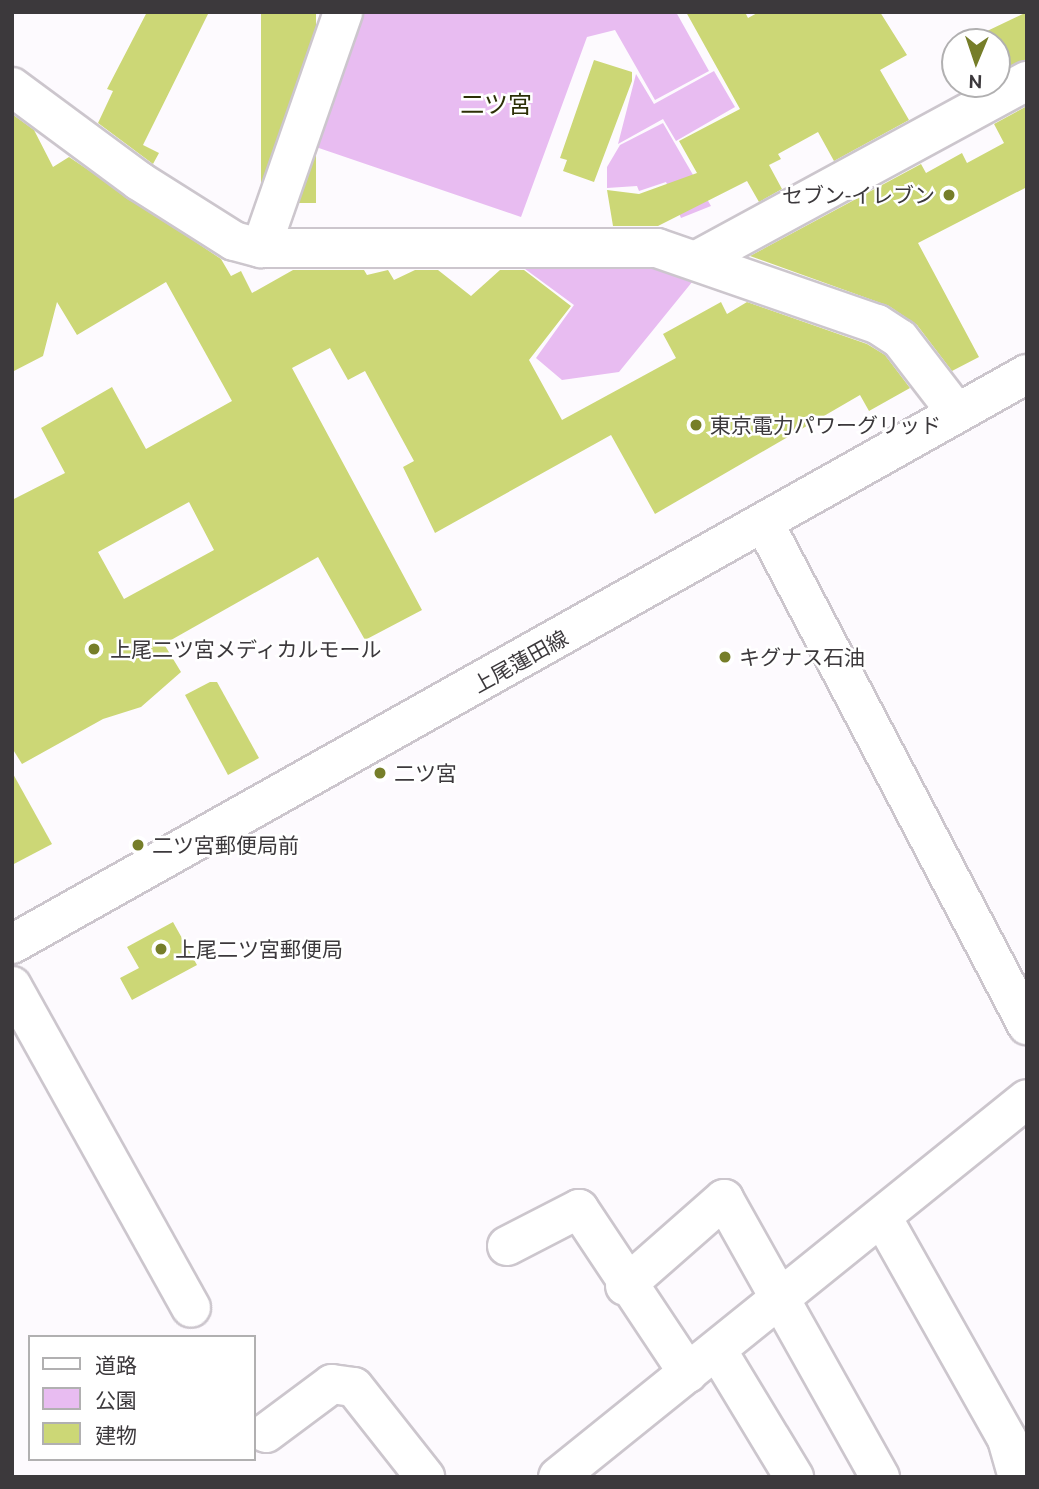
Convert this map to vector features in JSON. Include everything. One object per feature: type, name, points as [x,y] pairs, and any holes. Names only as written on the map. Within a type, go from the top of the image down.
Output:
[{"type":"street","points":[[261,248],[343,12]]},
{"type":"street","points":[[699,259],[1027,81]]},
{"type":"street","points":[[12,86],[209,230],[261,248],[644,248],[699,259],[889,331],[957,413]]},
{"type":"street","name":"上尾蓮田線","points":[[12,944],[1027,374]]},
{"type":"street","points":[[764,523],[1027,1026]]},
{"type":"street","points":[[12,986],[191,1307]]},
{"type":"street","points":[[558,1477],[1027,1099]]},
{"type":"street","points":[[625,1286],[724,1199],[783,1297],[880,1477]]},
{"type":"street","points":[[507,1246],[579,1209],[625,1286],[688,1373]]},
{"type":"street","points":[[882,1217],[1007,1439],[1018,1477]]},
{"type":"street","points":[[717,1350],[794,1477]]},
{"type":"street","points":[[266,1433],[332,1384],[354,1387],[425,1477]]},
{"type":"green space","points":[[356,12],[676,12],[709,71],[655,100],[615,30],[587,37],[521,217],[310,145]]},
{"type":"green space","points":[[714,71],[735,107],[676,141],[663,119],[618,144],[636,74],[654,104]]},
{"type":"green space","points":[[663,123],[711,206],[681,218],[666,182],[639,191],[637,186],[607,188],[607,167],[620,145]]},
{"type":"green space","points":[[633,258],[701,271],[619,372],[562,380],[536,358],[574,305],[521,266]]},
{"type":"building","points":[[147,12],[209,12],[143,145],[159,153],[153,164],[98,123],[113,91],[107,89]]},
{"type":"building","points":[[261,12],[316,12],[316,203],[261,203]]},
{"type":"building","points":[[686,12],[745,12],[748,18],[759,12],[880,12],[907,55],[880,70],[909,120],[834,161],[818,132],[778,154],[781,159],[769,165],[782,189],[759,202],[747,181],[658,226],[613,226],[607,190],[639,194],[697,173],[679,141],[740,109]]},
{"type":"building","points":[[1027,12],[1027,59],[1011,65],[1011,28],[993,28]]},
{"type":"building","points":[[594,60],[632,72],[632,81],[594,182],[563,171],[567,160],[560,158]]},
{"type":"building","points":[[1027,106],[1027,187],[918,243],[979,357],[952,371],[917,325],[889,306],[750,256],[921,164],[926,173],[962,153],[967,163],[1004,143],[994,124]]},
{"type":"building","points":[[12,114],[34,130],[53,167],[69,157],[221,259],[231,276],[241,271],[252,293],[293,270],[364,270],[367,275],[388,270],[394,280],[415,270],[438,270],[471,296],[500,270],[524,270],[571,306],[529,360],[562,420],[676,358],[663,334],[721,302],[727,314],[747,302],[867,344],[885,355],[910,388],[869,411],[860,395],[655,514],[611,435],[435,533],[403,467],[414,461],[365,371],[348,380],[330,348],[292,368],[422,610],[365,640],[318,557],[164,644],[181,672],[141,707],[103,719],[22,764],[12,748],[12,500],[65,473],[41,428],[112,387],[146,449],[232,401],[166,282],[77,335],[57,302],[43,356],[12,372]],"holes":[[[189,502],[214,550],[124,599],[98,552]]]},
{"type":"building","points":[[210,682],[217,682],[259,758],[228,775],[185,695]]},
{"type":"building","points":[[12,772],[52,844],[12,865]]},
{"type":"building","points":[[173,922],[197,965],[132,1000],[120,978],[139,968],[127,947]]},
{"type":"place","name":"セブン-イレブン","points":[[949,195]]},
{"type":"place","name":"東京電力パワーグリッド","points":[[696,425]]},
{"type":"place","name":"上尾二ツ宮メディカルモール","points":[[94,649]]},
{"type":"place","name":"キグナス石油","points":[[725,657]]},
{"type":"place","name":"二ツ宮","points":[[380,773]]},
{"type":"place","name":"二ツ宮郵便局前","points":[[138,845]]},
{"type":"place","name":"上尾二ツ宮郵便局","points":[[161,949]]},
{"type":"district","name":"二ツ宮","points":[[496,105]]}]
